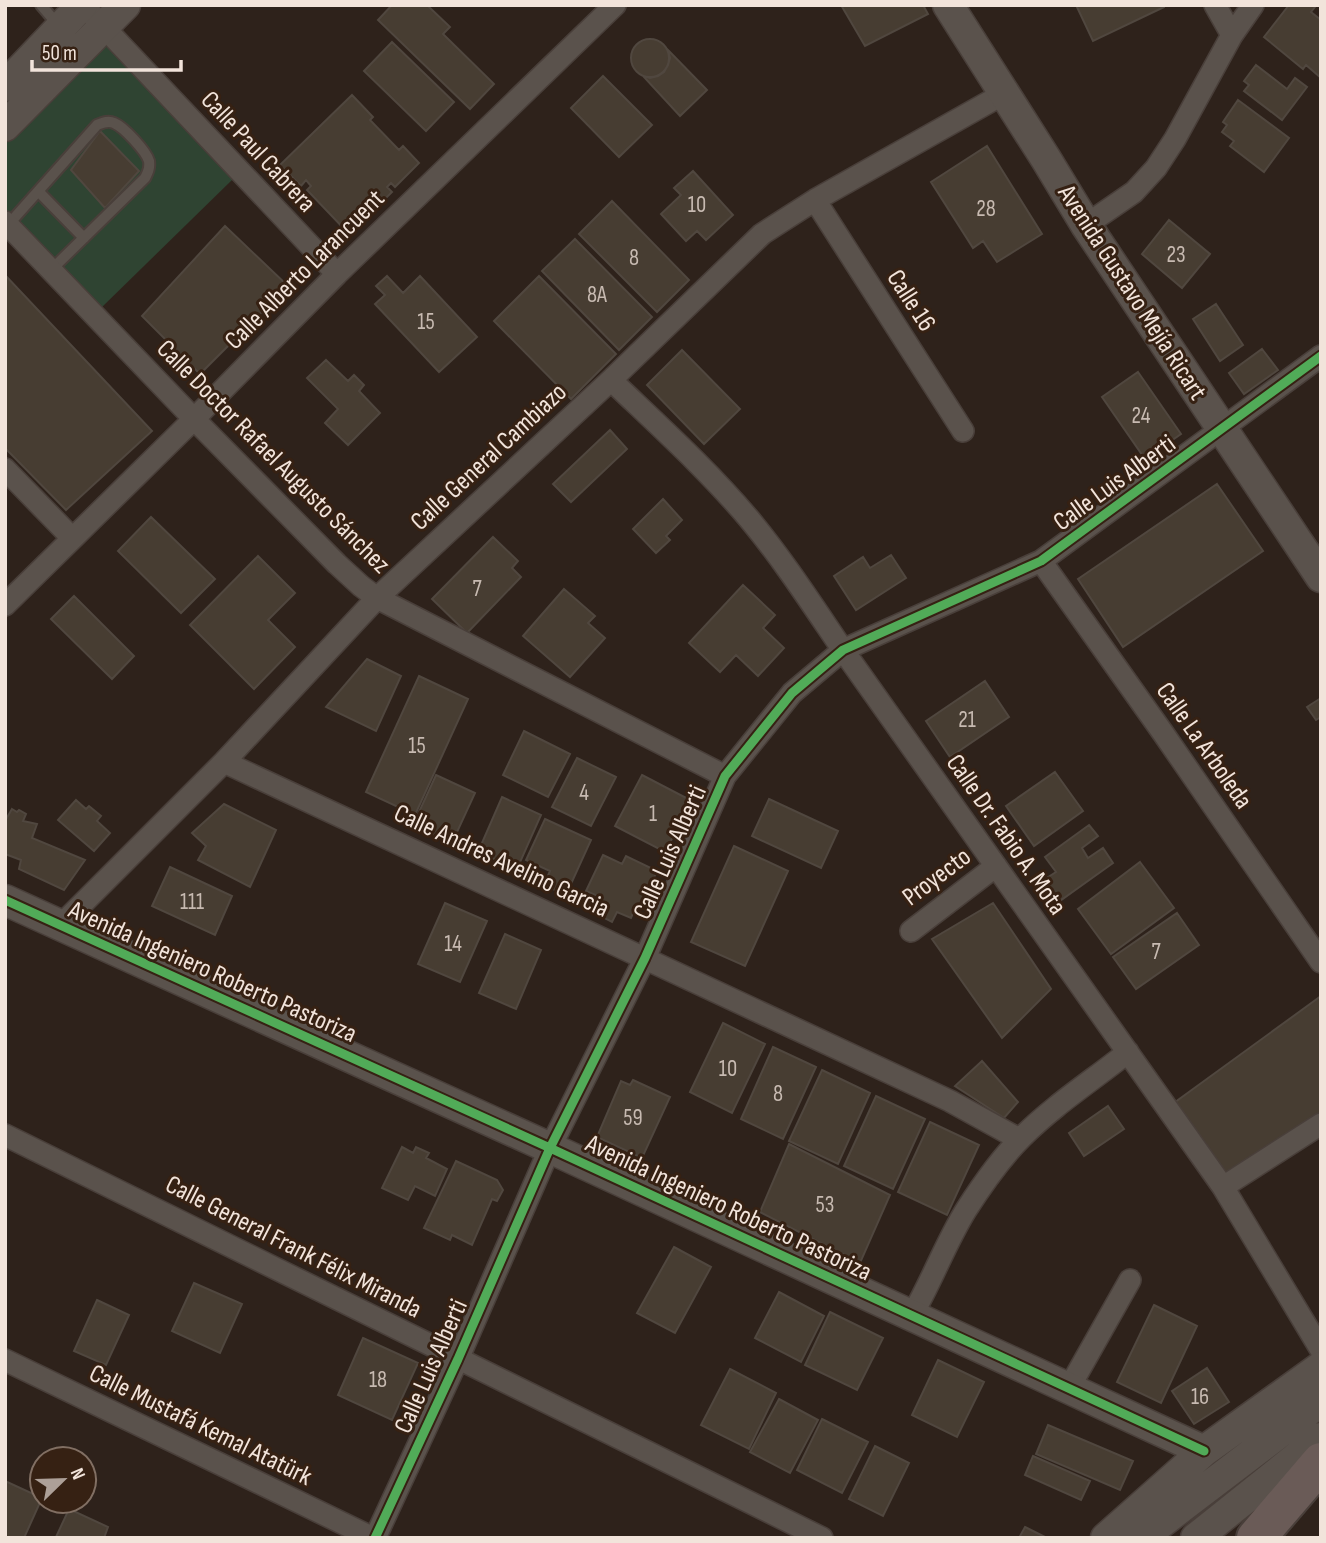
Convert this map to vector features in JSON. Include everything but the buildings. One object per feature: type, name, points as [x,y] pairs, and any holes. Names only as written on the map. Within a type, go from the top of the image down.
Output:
[{"type":"highway","points":[[1256,1538],[1321,1462]]},
{"type":"street","points":[[5,86],[61,28],[89,12],[125,5]]},
{"type":"street","name":"Calle Alberto Larancuent","points":[[5,605],[337,274],[615,5]]},
{"type":"street","name":"Avenida Gustavo Mejía Ricart","points":[[948,5],[1086,225],[1321,577]]},
{"type":"street","points":[[1215,5],[1232,35]]},
{"type":"street","points":[[1086,225],[1134,192],[1156,168],[1175,139],[1232,35],[1253,5]]},
{"type":"street","points":[[5,126],[89,12]]},
{"type":"street","name":"Calle Paul Cabrera","points":[[89,12],[337,274]]},
{"type":"street","name":"Calle General Cambiazo","points":[[61,925],[224,762],[377,598],[611,380],[762,234],[815,200],[1005,93]]},
{"type":"street","name":"Calle 16","points":[[815,200],[962,430]]},
{"type":"street","name":"Calle Doctor Rafael Augusto Sánchez","points":[[7,224],[194,419],[361,586],[377,598],[725,776]]},
{"type":"street","name":"Calle Luis Alberti","points":[[374,1538],[458,1359],[550,1148],[645,958],[725,776],[792,692],[843,650],[1041,561],[1321,356]]},
{"type":"street","name":"Calle Dr. Fabio A. Mota","points":[[611,380],[700,466],[749,519],[793,576],[1223,1187],[1321,1350]]},
{"type":"street","points":[[5,468],[72,538]]},
{"type":"street","name":"Calle La Arboleda","points":[[1041,561],[1321,962]]},
{"type":"street","name":"Calle Andres Avelino Garcia","points":[[224,762],[950,1101],[1019,1139]]},
{"type":"street","name":"Proyecto","points":[[911,931],[996,866]]},
{"type":"street","name":"Avenida Ingeniero Roberto Pastoriza","points":[[5,900],[550,1148],[1204,1451]]},
{"type":"street","points":[[912,1315],[967,1209],[1019,1139],[1128,1052]]},
{"type":"street","points":[[1223,1187],[1321,1124]]},
{"type":"street","name":"Calle General Frank Félix Miranda","points":[[5,1135],[822,1538]]},
{"type":"street","points":[[1069,1388],[1130,1280]]},
{"type":"street","name":"Calle Mustafá Kemal Atatürk","points":[[5,1360],[374,1538]]},
{"type":"street","points":[[1106,1538],[1204,1451],[1321,1367]]},
{"type":"street","points":[[1141,1538],[1321,1401]]},
{"type":"street","points":[[1196,1538],[1321,1438]]},
{"type":"lane","points":[[41,5],[61,28]]},
{"type":"lane","points":[[7,224],[39,192],[97,125],[105,121],[113,122],[129,135],[148,158],[149,169],[145,178],[51,270]]},
{"type":"lane","points":[[39,192],[84,238]]},
{"type":"green space","points":[[106,46],[233,179],[101,308],[5,209],[5,137]]},
{"type":"cycle path","points":[[375,1538],[458,1359],[550,1148],[645,958],[725,776],[792,693],[843,650],[1041,561],[1321,356]]},
{"type":"cycle path","points":[[5,900],[550,1148],[1204,1451]]}]
